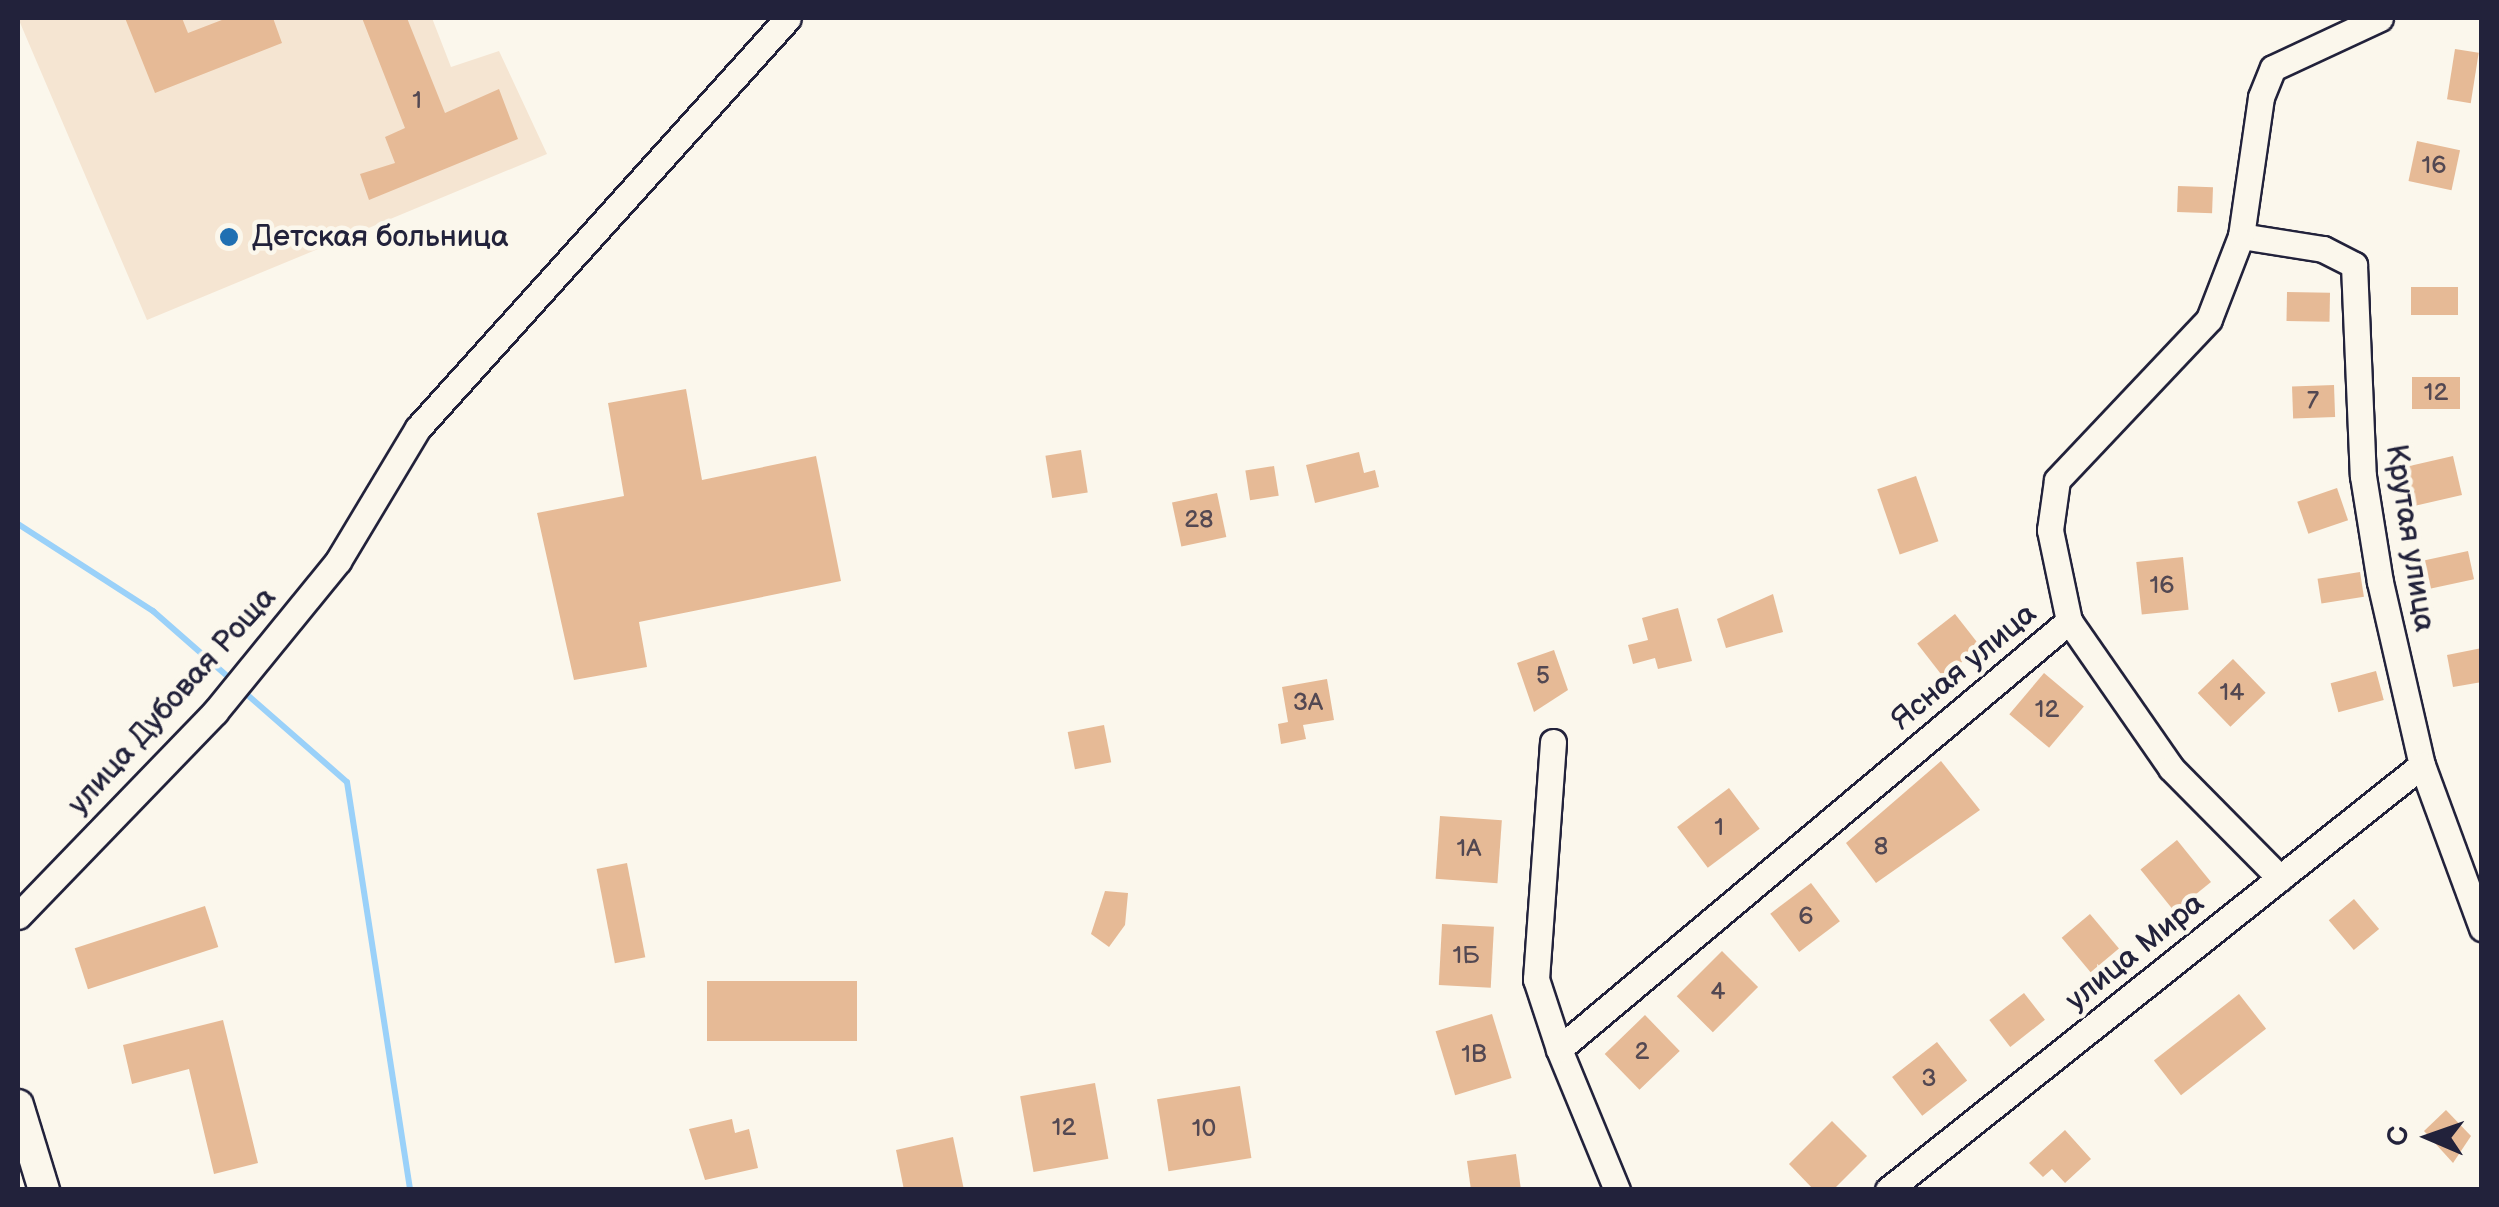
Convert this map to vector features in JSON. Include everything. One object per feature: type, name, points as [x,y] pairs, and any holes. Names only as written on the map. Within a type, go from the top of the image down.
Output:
[{"type":"street","name":"улица Дубовая Роща","points":[[18,916],[215,712],[338,561],[418,428],[788,18]]},
{"type":"street","name":"Ясная улица","points":[[1559,1048],[2069,621],[2050,530],[2058,480],[2209,319],[2241,236],[2261,97],[2273,68],[2380,18]]},
{"type":"street","name":"Крутая улица","points":[[2241,236],[2323,249],[2354,265],[2363,476],[2422,766],[2482,928]]},
{"type":"street","points":[[2069,621],[2171,768],[2280,878]]},
{"type":"street","points":[[1553,742],[1536,979],[1616,1190]]},
{"type":"street","name":"улица Мира","points":[[1888,1190],[2422,766]]},
{"type":"street","points":[[18,1106],[44,1190]]},
{"type":"shaded area","name":"Детская больница","points":[[18,18],[432,18],[451,67],[499,51],[547,154],[147,320]]},
{"type":"building","points":[[125,18],[182,18],[188,33],[227,18],[273,18],[282,43],[155,93]]},
{"type":"building","name":"Детская больница","points":[[362,18],[407,18],[445,113],[499,89],[518,139],[369,200],[360,174],[395,163],[385,137],[405,128]]},
{"type":"building","points":[[2455,49],[2479,53],[2471,103],[2447,99]]},
{"type":"building","points":[[2417,141],[2460,150],[2452,190],[2408,181]]},
{"type":"building","points":[[2178,186],[2213,187],[2212,213],[2177,212]]},
{"type":"building","points":[[2411,287],[2458,287],[2458,315],[2411,315]]},
{"type":"building","points":[[2287,292],[2330,293],[2329,322],[2286,321]]},
{"type":"building","points":[[2412,377],[2460,377],[2460,409],[2412,409]]},
{"type":"building","points":[[2334,385],[2335,417],[2293,418],[2292,386]]},
{"type":"building","points":[[686,389],[702,480],[816,456],[841,581],[639,622],[647,667],[574,680],[537,513],[624,496],[608,403]]},
{"type":"building","points":[[1081,450],[1088,492],[1052,498],[1045,456]]},
{"type":"building","points":[[1359,452],[1364,473],[1375,470],[1379,487],[1315,503],[1306,465]]},
{"type":"building","points":[[2453,456],[2462,495],[2415,506],[2406,467]]},
{"type":"building","points":[[1274,466],[1279,496],[1250,500],[1245,471]]},
{"type":"building","points":[[1916,476],[1938,541],[1900,555],[1877,489]]},
{"type":"building","points":[[2337,488],[2348,520],[2308,534],[2297,502]]},
{"type":"building","points":[[1217,493],[1226,537],[1181,547],[1172,503]]},
{"type":"building","points":[[2468,551],[2474,579],[2431,589],[2425,560]]},
{"type":"building","points":[[2183,557],[2189,610],[2142,615],[2136,562]]},
{"type":"building","points":[[2360,572],[2364,597],[2321,603],[2318,579]]},
{"type":"building","points":[[1773,594],[1783,632],[1726,648],[1717,619]]},
{"type":"building","points":[[1678,608],[1692,661],[1658,669],[1655,658],[1633,664],[1628,645],[1648,640],[1642,618]]},
{"type":"building","points":[[1955,614],[1981,647],[1943,677],[1917,644]]},
{"type":"building","points":[[2482,648],[2482,682],[2453,687],[2447,655]]},
{"type":"building","points":[[1554,650],[1568,690],[1534,712],[1517,663]]},
{"type":"building","points":[[2233,659],[2266,693],[2230,727],[2198,693]]},
{"type":"building","points":[[2376,671],[2384,700],[2338,712],[2331,683]]},
{"type":"building","points":[[2044,673],[2084,706],[2049,748],[2009,714]]},
{"type":"building","points":[[1327,679],[1334,720],[1303,725],[1306,739],[1281,744],[1278,724],[1288,722],[1282,687]]},
{"type":"building","points":[[1104,725],[1111,762],[1075,769],[1068,732]]},
{"type":"building","points":[[1941,761],[1980,810],[1876,883],[1846,843]]},
{"type":"building","points":[[1729,788],[1760,829],[1708,868],[1677,827]]},
{"type":"building","points":[[1440,816],[1502,820],[1497,883],[1436,879]]},
{"type":"building","points":[[2177,840],[2211,882],[2174,912],[2140,870]]},
{"type":"building","points":[[627,863],[645,957],[615,963],[597,869]]},
{"type":"building","points":[[1811,883],[1840,921],[1799,952],[1770,914]]},
{"type":"building","points":[[1105,891],[1128,893],[1125,925],[1109,947],[1091,934]]},
{"type":"building","points":[[2354,899],[2379,929],[2354,950],[2329,920]]},
{"type":"building","points":[[205,906],[218,947],[88,989],[75,948]]},
{"type":"building","points":[[2090,914],[2119,948],[2091,972],[2062,938]]},
{"type":"building","points":[[1442,924],[1494,927],[1491,988],[1439,985]]},
{"type":"building","points":[[1722,951],[1758,987],[1713,1032],[1677,996]]},
{"type":"building","points":[[707,981],[857,981],[857,1041],[707,1041]]},
{"type":"building","points":[[2024,993],[2045,1020],[2010,1047],[1989,1020]]},
{"type":"building","points":[[2239,994],[2266,1029],[2181,1095],[2154,1060]]},
{"type":"building","points":[[1492,1014],[1512,1078],[1455,1095],[1436,1031]]},
{"type":"building","points":[[1645,1015],[1680,1051],[1639,1090],[1605,1054]]},
{"type":"building","points":[[223,1020],[258,1163],[214,1174],[189,1069],[132,1084],[123,1045]]},
{"type":"building","points":[[1937,1042],[1967,1081],[1922,1116],[1892,1077]]},
{"type":"building","points":[[1095,1083],[1108,1159],[1034,1172],[1020,1096]]},
{"type":"building","points":[[1240,1086],[1251,1158],[1168,1171],[1157,1099]]},
{"type":"building","points":[[2446,1110],[2471,1136],[2453,1163],[2424,1131]]},
{"type":"building","points":[[732,1119],[735,1133],[749,1129],[758,1168],[705,1180],[689,1129]]},
{"type":"building","points":[[1832,1121],[1867,1156],[1833,1190],[1814,1190],[1789,1164]]},
{"type":"building","points":[[2065,1130],[2091,1159],[2065,1183],[2052,1169],[2043,1177],[2029,1163]]},
{"type":"building","points":[[953,1137],[964,1190],[904,1190],[896,1150]]},
{"type":"building","points":[[1516,1154],[1521,1190],[1471,1190],[1467,1161]]},
{"type":"waterway","points":[[18,524],[153,611],[234,682]]},
{"type":"waterway","points":[[243,691],[347,782],[410,1190]]},
{"type":"place","name":"Детская больница","points":[[229,237]]}]
